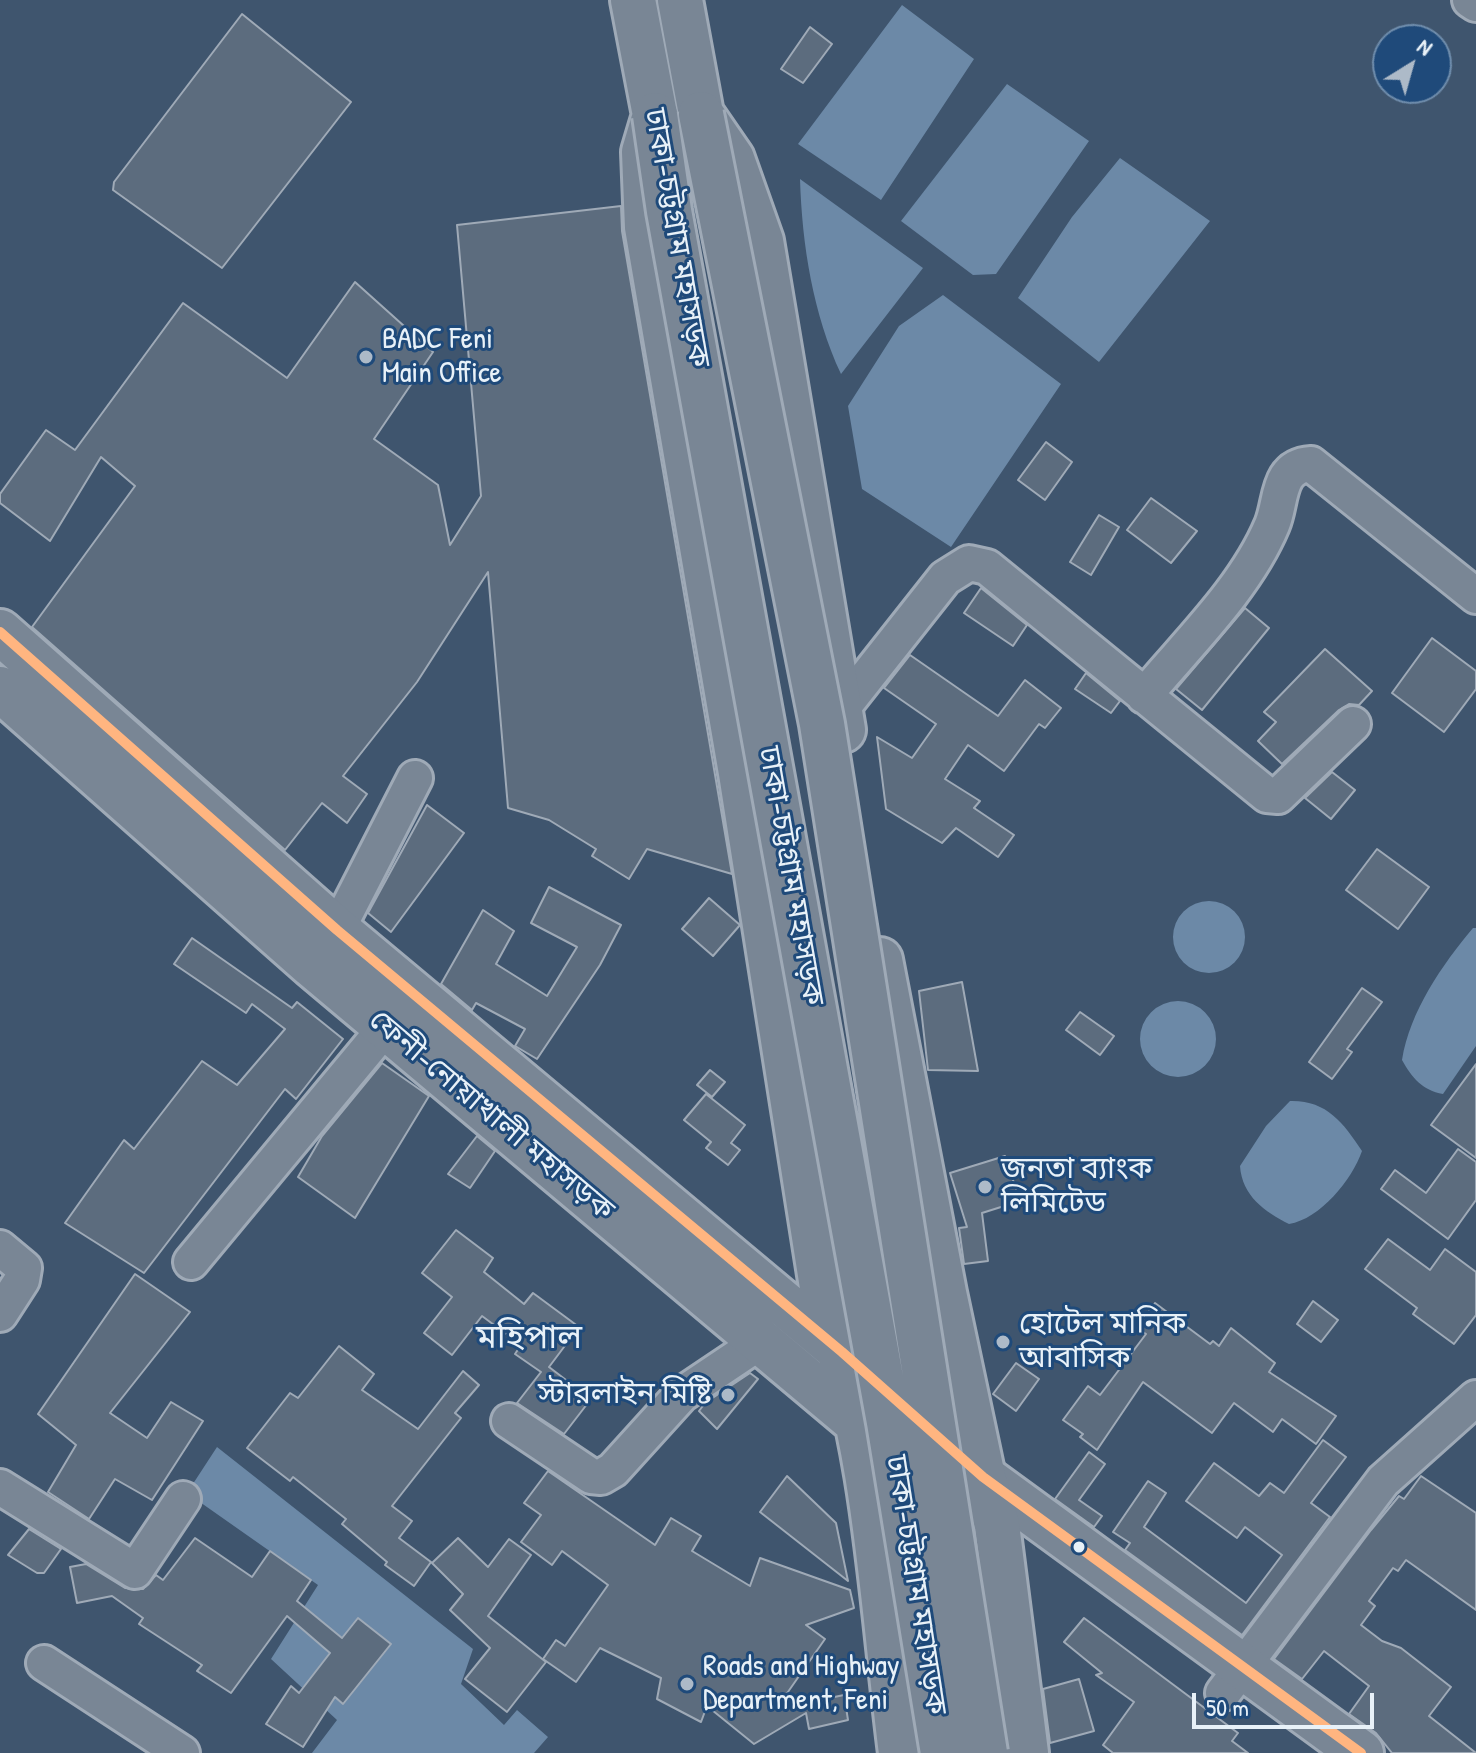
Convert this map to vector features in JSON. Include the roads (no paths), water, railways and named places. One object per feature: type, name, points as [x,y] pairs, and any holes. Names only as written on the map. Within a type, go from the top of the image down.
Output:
[{"type":"main road","name":"ঢাকা-চট্টগ্রাম মহাসড়ক","points":[[633,0],[889,1422],[943,1753]]},
{"type":"main road","name":"ঢাকা-চট্টগ্রাম মহাসড়ক","points":[[680,0],[822,724],[985,1753]]},
{"type":"main road","points":[[701,114],[732,159],[761,241],[884,983],[983,1477],[997,1525],[1026,1753]]},
{"type":"main road","points":[[655,115],[644,152],[647,227],[674,398],[741,773],[825,1306],[842,1352],[859,1425],[901,1753]]},
{"type":"main road","name":"ফেনী-নোয়াখালী মহাসড়ক","points":[[0,632],[337,930],[842,1352],[983,1477],[1232,1681]]},
{"type":"main road","name":"ফেনী-নোয়াখালী মহাসড়ক","points":[[0,689],[312,965],[859,1425],[997,1525],[1232,1681]]},
{"type":"main road","points":[[1232,1681],[1311,1753]]},
{"type":"main road","points":[[1232,1681],[1361,1753]]},
{"type":"street","points":[[1470,0],[1476,4]]},
{"type":"street","points":[[1144,696],[1236,586],[1273,524],[1281,487],[1291,471],[1302,465],[1311,464],[1476,596]]},
{"type":"street","points":[[840,711],[945,578],[969,563],[987,567],[1267,795],[1278,796],[1353,724]]},
{"type":"street","points":[[312,965],[337,930],[415,778]]},
{"type":"street","points":[[191,1262],[386,1027]]},
{"type":"street","points":[[0,1248],[24,1268],[22,1280],[0,1314]]},
{"type":"street","points":[[509,1421],[591,1476],[601,1477],[613,1470],[681,1395],[760,1342]]},
{"type":"street","points":[[1232,1681],[1383,1481],[1476,1398]]},
{"type":"street","points":[[0,1487],[135,1571],[183,1499]]},
{"type":"street","points":[[44,1663],[182,1753]]},
{"type":"water","points":[[902,5],[974,59],[881,200],[798,144]]},
{"type":"water","points":[[1007,84],[1089,141],[996,274],[973,275],[901,221]]},
{"type":"water","points":[[1120,158],[1210,221],[1099,362],[1018,298],[1072,217]]},
{"type":"water","points":[[800,179],[923,268],[841,374],[816,303],[803,229]]},
{"type":"water","points":[[943,295],[1061,384],[951,547],[862,489],[848,406],[899,326]]},
{"type":"water","points":[[1209,901],[1229,907],[1239,917],[1245,937],[1239,957],[1229,967],[1209,973],[1189,967],[1179,957],[1173,937],[1179,917],[1189,907]]},
{"type":"water","points":[[1476,928],[1476,1046],[1443,1094],[1429,1090],[1418,1082],[1402,1060],[1420,1006],[1450,957]]},
{"type":"water","points":[[1171,1001],[1185,1001],[1199,1007],[1210,1018],[1216,1039],[1213,1054],[1205,1066],[1185,1077],[1171,1077],[1157,1071],[1146,1060],[1140,1046],[1140,1032],[1146,1018],[1157,1007]]},
{"type":"water","points":[[1290,1101],[1314,1104],[1324,1109],[1340,1122],[1362,1151],[1343,1186],[1323,1206],[1301,1221],[1289,1224],[1256,1202],[1245,1186],[1240,1166],[1266,1126]]},
{"type":"water","points":[[217,1447],[473,1649],[461,1684],[504,1725],[517,1710],[548,1737],[534,1753],[312,1753],[337,1720],[271,1659],[318,1585],[187,1493]]},
{"type":"place","name":"BADC Feni Main Office","points":[[366,357]]},
{"type":"place","name":"জনতা ব্যাংক লিমিটেড","points":[[985,1187]]},
{"type":"place","name":"হোটেল মানিক আবাসিক","points":[[1003,1342]]},
{"type":"place","name":"স্টারলাইন মিষ্টি","points":[[728,1395]]},
{"type":"place","name":"Roads and Highway Department, Feni","points":[[687,1684]]},
{"type":"district","name":"মহিপাল","points":[[529,1339]]}]
